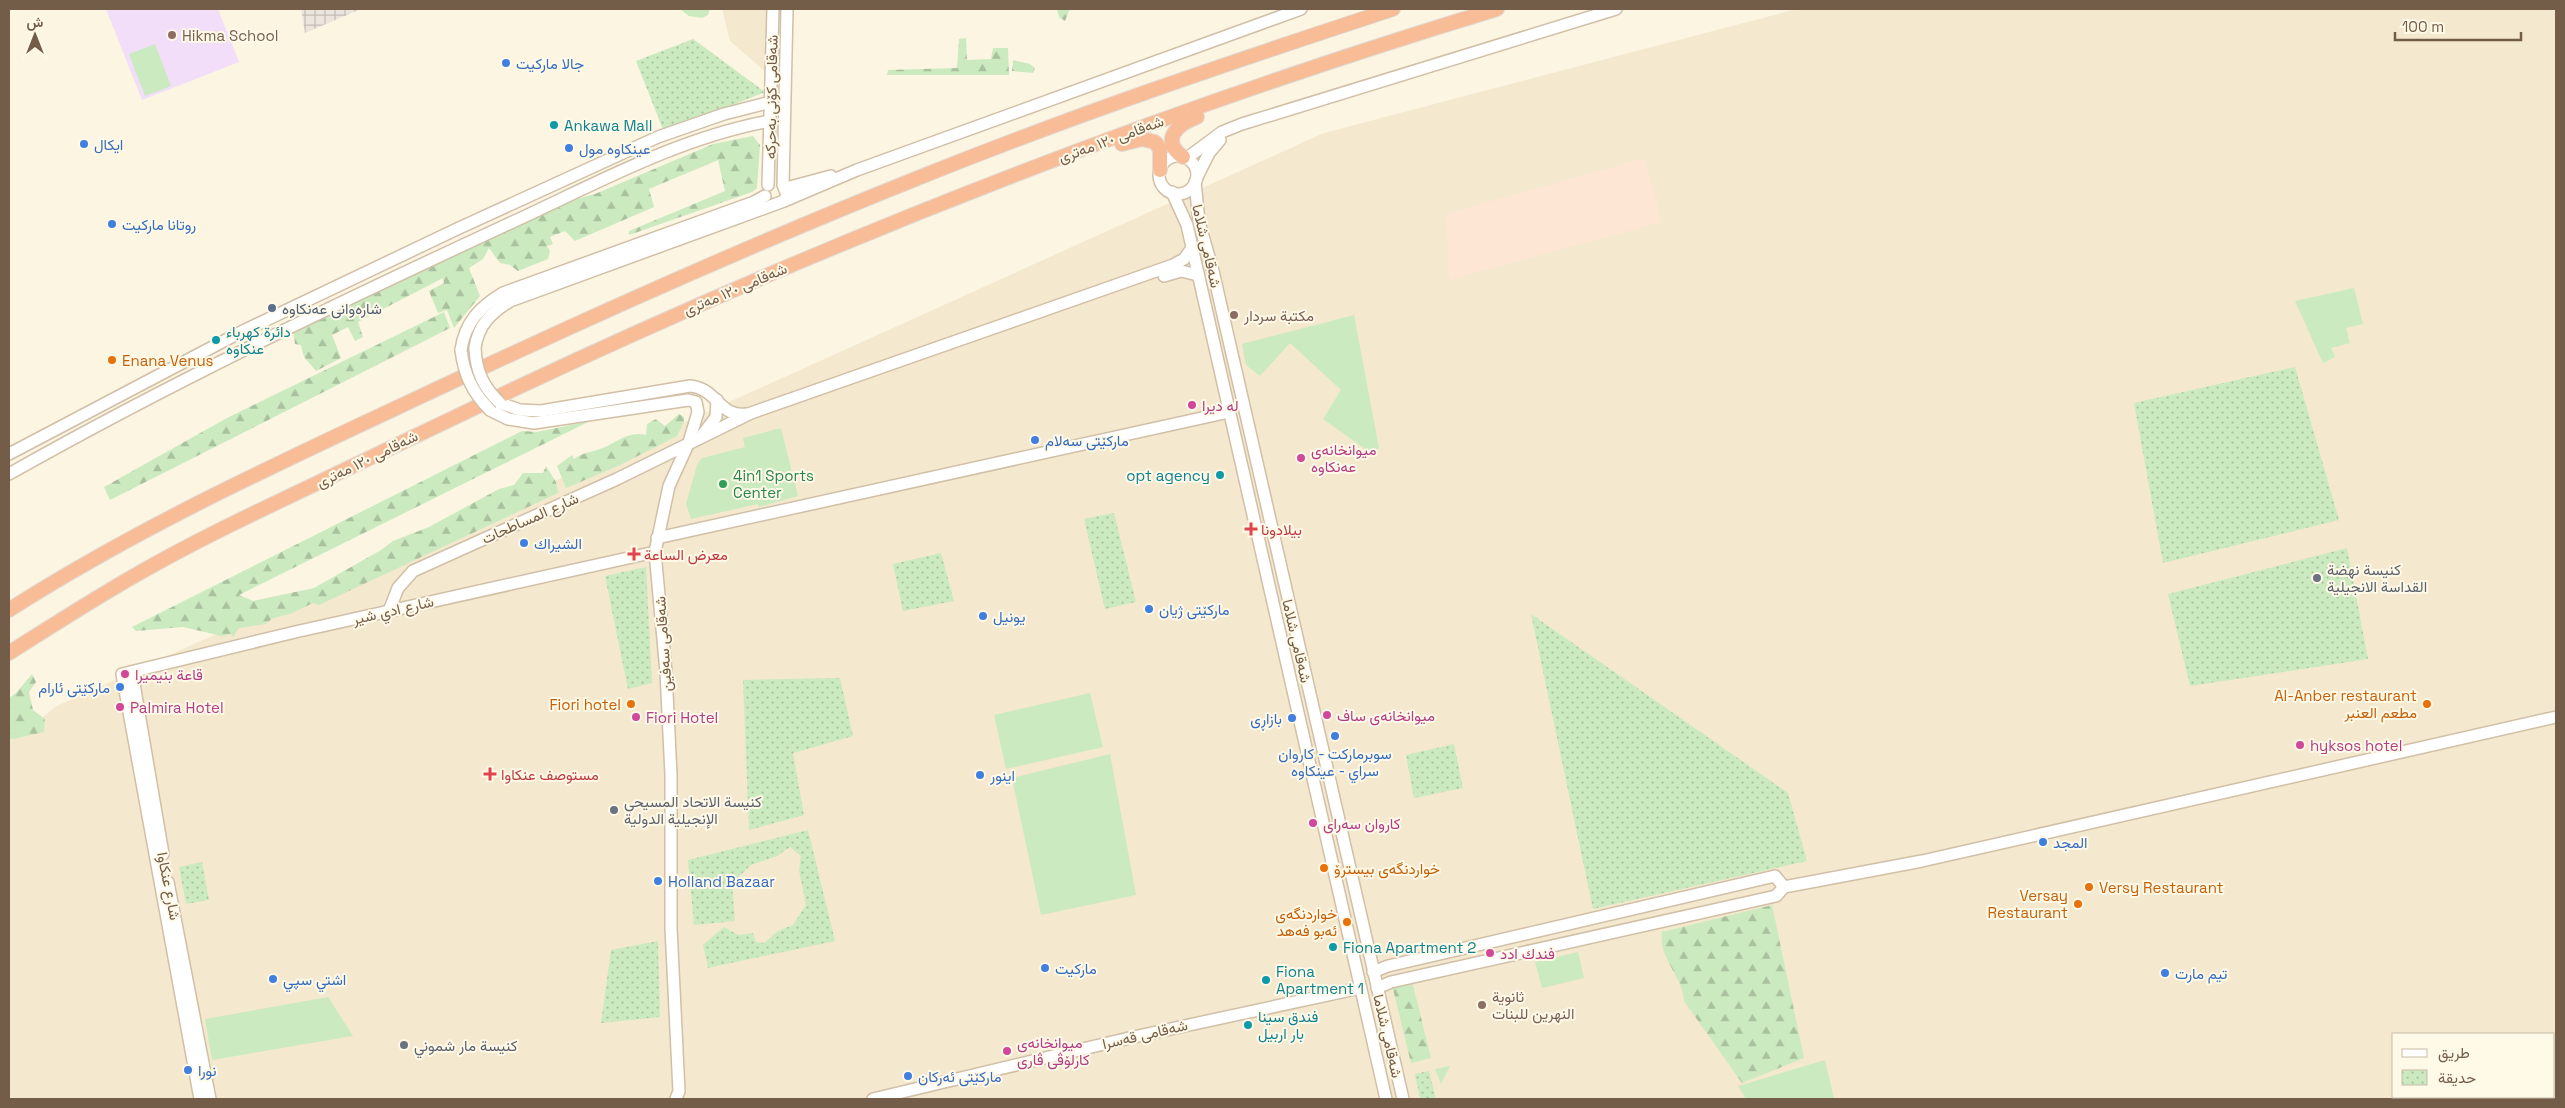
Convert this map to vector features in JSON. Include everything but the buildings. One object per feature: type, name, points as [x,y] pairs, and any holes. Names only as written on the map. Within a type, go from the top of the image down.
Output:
[{"type":"highway","points":[[9,610],[46,586],[204,499],[554,334],[800,226],[1067,121],[1163,86],[1393,9]]},
{"type":"highway","name":"شەقامی ١٢٠ مەتری","points":[[9,652],[135,575],[233,523],[606,346],[740,285],[913,214],[1065,155],[1237,93],[1497,9]]},
{"type":"highway","points":[[1185,158],[1173,144],[1173,137],[1177,128],[1182,123],[1209,112],[1237,93]]},
{"type":"highway","points":[[1065,155],[1103,151],[1138,139],[1147,139],[1155,142],[1160,149],[1160,170]]},
{"type":"highway","points":[[9,605],[154,527]]},
{"type":"street","name":"شەقامی کۆنی بەحرکە","points":[[767,190],[773,9]]},
{"type":"street","name":"شەقامی کۆنی بەحرکە","points":[[780,203],[787,195],[785,186],[787,9]]},
{"type":"street","points":[[702,436],[714,413],[706,389],[690,386],[541,411],[520,410],[500,403],[483,384],[478,373],[474,348],[476,337],[482,324],[493,312],[510,301],[780,203],[857,170],[1301,9]]},
{"type":"street","points":[[1160,170],[1167,160],[1172,157],[1185,158],[1222,132],[1428,65],[1616,9]]},
{"type":"street","points":[[9,454],[165,370],[318,293],[658,137],[738,110],[771,102]]},
{"type":"street","points":[[738,110],[741,126]]},
{"type":"street","points":[[1196,180],[1209,153],[1222,138],[1267,118]]},
{"type":"street","points":[[9,474],[172,384],[325,310],[666,152],[741,126],[770,120]]},
{"type":"street","name":"شەقامی شلاما","points":[[1185,158],[1195,166],[1199,222],[1213,271],[1403,1099]]},
{"type":"street","points":[[730,423],[714,413],[709,407],[700,410],[696,402],[688,400],[534,423],[508,419],[490,410],[470,383],[463,364],[461,350],[466,330],[475,313],[503,293],[767,190],[776,182],[785,186],[857,170]]},
{"type":"street","name":"شەقامی شلاما","points":[[1160,170],[1163,186],[1172,192],[1183,193],[1196,180]]},
{"type":"street","points":[[767,190],[768,202],[780,203]]},
{"type":"street","name":"شەقامی شلاما","points":[[1172,192],[1185,217],[1386,1099]]},
{"type":"street","points":[[1118,286],[1179,263],[1192,248]]},
{"type":"street","points":[[1118,286],[1181,271],[1198,275]]},
{"type":"street","name":"شارع المساطحات","points":[[389,611],[398,588],[413,571],[617,479],[730,423],[1118,286]]},
{"type":"street","points":[[318,293],[325,310]]},
{"type":"street","name":"شەقامی سەفین","points":[[679,1096],[671,928],[671,775],[666,672],[655,552],[670,486],[689,442],[700,410]]},
{"type":"street","points":[[657,538],[1229,412]]},
{"type":"street","points":[[714,413],[751,414]]},
{"type":"street","name":"شارع ادي شير","points":[[127,673],[389,611],[655,552]]},
{"type":"street","points":[[1278,626],[1281,630],[1288,630],[1293,622]]},
{"type":"street","points":[[1286,657],[1290,649],[1297,650],[1300,653]]},
{"type":"street","name":"شارع عنكاوا","points":[[127,673],[200,1099]]},
{"type":"street","points":[[1377,988],[1391,982],[1776,896],[1784,887],[1922,861],[2556,717]]},
{"type":"street","name":"شارع عنكاوا","points":[[139,739],[210,1099]]},
{"type":"street","points":[[1373,972],[1388,966],[1775,876],[1784,887]]},
{"type":"street","points":[[1388,966],[1387,974],[1391,982]]},
{"type":"street","name":"شەقامی قەسرا","points":[[872,1099],[907,1095],[1129,1038],[1360,988]]},
{"type":"shaded area","name":"Hikma School","points":[[106,9],[218,9],[239,62],[142,100]]},
{"type":"shaded area","points":[[301,9],[361,9],[305,33]]},
{"type":"shaded area","points":[[722,9],[772,9],[768,74],[730,41]]},
{"type":"shaded area","points":[[1797,9],[2556,9],[2556,1099],[9,1099],[9,742],[57,706],[1324,133]]},
{"type":"shaded area","points":[[1644,158],[1662,222],[1449,280],[1446,214]]},
{"type":"green space","points":[[680,9],[710,9],[708,15],[702,18],[689,16]]},
{"type":"green space","points":[[1057,9],[1070,9],[1065,21],[1059,17]]},
{"type":"green space","points":[[966,38],[967,60],[991,59],[993,48],[1008,48],[1009,75],[887,75],[888,70],[957,68],[959,39]]},
{"type":"green space","points":[[693,39],[765,92],[664,132],[636,61]]},
{"type":"green space","points":[[155,44],[171,86],[145,96],[129,54]]},
{"type":"green space","points":[[1013,60],[1030,64],[1035,68],[1033,73],[1012,71]]},
{"type":"green space","points":[[753,136],[760,145],[757,188],[752,192],[629,235],[629,231],[725,191],[718,160],[649,189],[654,207],[575,241],[565,231],[550,237],[553,244],[547,246],[550,251],[548,259],[518,271],[510,265],[500,263],[489,248],[483,259],[469,268],[480,296],[454,328],[447,310],[438,313],[429,291],[444,283],[443,278],[358,322],[363,337],[355,341],[348,327],[332,335],[341,358],[316,371],[304,357],[301,345],[295,344],[293,331],[572,200],[595,194],[713,144]]},
{"type":"green space","points":[[2354,288],[2363,324],[2346,328],[2350,343],[2331,348],[2335,357],[2323,363],[2295,301]]},
{"type":"green space","points":[[444,312],[450,328],[110,500],[104,487],[227,418]]},
{"type":"green space","points":[[1354,315],[1379,448],[1371,453],[1323,419],[1341,390],[1290,343],[1260,376],[1246,365],[1242,344]]},
{"type":"green space","points":[[2295,367],[2339,520],[2163,563],[2134,403]]},
{"type":"green space","points":[[679,414],[684,417],[684,422],[677,436],[618,466],[566,488],[557,466],[572,455],[574,459],[582,454],[603,448],[626,436],[646,435],[647,424],[656,419],[665,426]]},
{"type":"green space","points":[[590,421],[239,595],[253,601],[314,588],[381,550],[393,541],[429,527],[499,489],[514,485],[523,473],[543,473],[546,466],[556,482],[558,493],[319,605],[313,603],[290,614],[273,618],[265,624],[239,628],[233,637],[231,634],[222,636],[183,627],[136,631],[132,627],[522,431],[537,432]]},
{"type":"green space","points":[[781,428],[798,496],[759,507],[758,504],[691,519],[686,504],[697,465],[702,458],[745,447],[743,438]]},
{"type":"green space","points":[[1114,513],[1136,602],[1105,609],[1084,519]]},
{"type":"green space","points":[[2347,548],[2368,659],[2190,686],[2168,594]]},
{"type":"green space","points":[[941,553],[954,601],[903,611],[893,564]]},
{"type":"green space","points":[[646,567],[652,683],[628,689],[605,576]]},
{"type":"green space","points":[[1531,614],[1788,793],[1807,861],[1593,909]]},
{"type":"green space","points":[[32,674],[36,682],[29,692],[33,710],[45,719],[44,732],[9,740],[9,698],[16,693]]},
{"type":"green space","points":[[840,678],[853,736],[793,753],[804,815],[749,830],[743,680]]},
{"type":"green space","points":[[1090,693],[1103,747],[1006,769],[994,715]]},
{"type":"green space","points":[[1454,744],[1463,788],[1414,798],[1406,755]]},
{"type":"green space","points":[[1110,754],[1136,895],[1041,915],[1012,778]]},
{"type":"green space","points":[[808,830],[835,941],[708,968],[703,945],[724,927],[738,935],[753,933],[756,942],[764,943],[778,931],[793,925],[806,905],[799,870],[801,856],[790,847],[777,856],[751,865],[732,883],[735,921],[694,925],[688,860]]},
{"type":"green space","points":[[202,862],[209,900],[186,904],[179,867]]},
{"type":"green space","points":[[1772,905],[1804,1058],[1742,1083],[1684,1001],[1680,983],[1664,951],[1662,932]]},
{"type":"green space","points":[[658,941],[660,1017],[601,1023],[611,950]]},
{"type":"green space","points":[[1578,952],[1584,978],[1542,988],[1535,962]]},
{"type":"green space","points":[[1412,981],[1431,1058],[1411,1063],[1392,985]]},
{"type":"green space","points":[[328,997],[353,1036],[212,1060],[205,1019]]},
{"type":"green space","points":[[1825,1060],[1834,1099],[1746,1099],[1738,1086]]},
{"type":"green space","points":[[1450,1066],[1441,1084],[1435,1069]]},
{"type":"green space","points":[[1429,1071],[1436,1099],[1420,1099],[1415,1074]]},
{"type":"place","name":"Hikma School","points":[[172,35]]},
{"type":"place","name":"جالا ماركيت","points":[[506,63]]},
{"type":"place","name":"Ankawa Mall","points":[[554,125]]},
{"type":"place","name":"ايكال","points":[[84,144]]},
{"type":"place","name":"عينكاوه مول","points":[[569,148]]},
{"type":"place","name":"روتانا ماركيت","points":[[112,224]]},
{"type":"place","name":"شارەوانی عەنکاوە","points":[[272,308]]},
{"type":"place","name":"مكتبة سردار","points":[[1234,315]]},
{"type":"place","name":"دائرة كهرباء عنكاوه","points":[[216,340]]},
{"type":"place","name":"Enana Venus","points":[[112,360]]},
{"type":"place","name":"له ديرا","points":[[1192,405]]},
{"type":"place","name":"مارکێتی سەلام","points":[[1035,440]]},
{"type":"place","name":"میوانخانەی عەنکاوە","points":[[1301,458]]},
{"type":"place","name":"opt agency","points":[[1220,475]]},
{"type":"place","name":"4in1 Sports Center","points":[[723,484]]},
{"type":"place","name":"بیلادونا","points":[[1251,529]]},
{"type":"place","name":"الشيراك","points":[[524,543]]},
{"type":"place","name":"معرض الساعة","points":[[634,554]]},
{"type":"place","name":"كنيسة نهضة القداسة الانجيلية","points":[[2317,578]]},
{"type":"place","name":"مارکێتی ژیان","points":[[1149,609]]},
{"type":"place","name":"يونيل","points":[[983,616]]},
{"type":"place","name":"قاعة بنيميرا","points":[[125,674]]},
{"type":"place","name":"مارکێتی ئارام","points":[[120,687]]},
{"type":"place","name":"Fiori hotel","points":[[631,704]]},
{"type":"place","name":"Al-Anber restaurant مطعم العنبر","points":[[2427,704]]},
{"type":"place","name":"Palmira Hotel","points":[[120,707]]},
{"type":"place","name":"میوانخانەی ساف","points":[[1327,715]]},
{"type":"place","name":"Fiori Hotel","points":[[636,717]]},
{"type":"place","name":"بازاڕی","points":[[1292,718]]},
{"type":"place","name":"سوبرماركت - كاروان سراي - عينكاوه","points":[[1335,736]]},
{"type":"place","name":"hyksos hotel","points":[[2300,745]]},
{"type":"place","name":"مستوصف عنكاوا","points":[[490,774]]},
{"type":"place","name":"اينور","points":[[980,775]]},
{"type":"place","name":"كنيسة الاتحاد المسيحي الإنجيلية الدولية","points":[[614,810]]},
{"type":"place","name":"کاروان سەرای","points":[[1313,823]]},
{"type":"place","name":"المجد","points":[[2043,842]]},
{"type":"place","name":"خواردنگەی بیسترۆ","points":[[1324,868]]},
{"type":"place","name":"Holland Bazaar","points":[[658,881]]},
{"type":"place","name":"Versy Restaurant","points":[[2089,887]]},
{"type":"place","name":"Versay Restaurant","points":[[2078,904]]},
{"type":"place","name":"خواردنگەی ئەبو فەهد","points":[[1347,922]]},
{"type":"place","name":"Fiona Apartment 2","points":[[1333,947]]},
{"type":"place","name":"فندك ادد","points":[[1490,953]]},
{"type":"place","name":"ماركيت","points":[[1045,968]]},
{"type":"place","name":"تيم مارت","points":[[2165,973]]},
{"type":"place","name":"اشتي سپي","points":[[273,979]]},
{"type":"place","name":"Fiona Apartment 1","points":[[1266,980]]},
{"type":"place","name":"ثانوية النهرين للبنات","points":[[1482,1005]]},
{"type":"place","name":"فندق سينا بار اربيل","points":[[1248,1025]]},
{"type":"place","name":"كنيسة مار شموني","points":[[404,1045]]},
{"type":"place","name":"میوانخانەی کارلۆڤی ڤاری","points":[[1007,1051]]},
{"type":"place","name":"نورا","points":[[188,1070]]},
{"type":"place","name":"مارکێتی ئەرکان","points":[[908,1076]]}]
